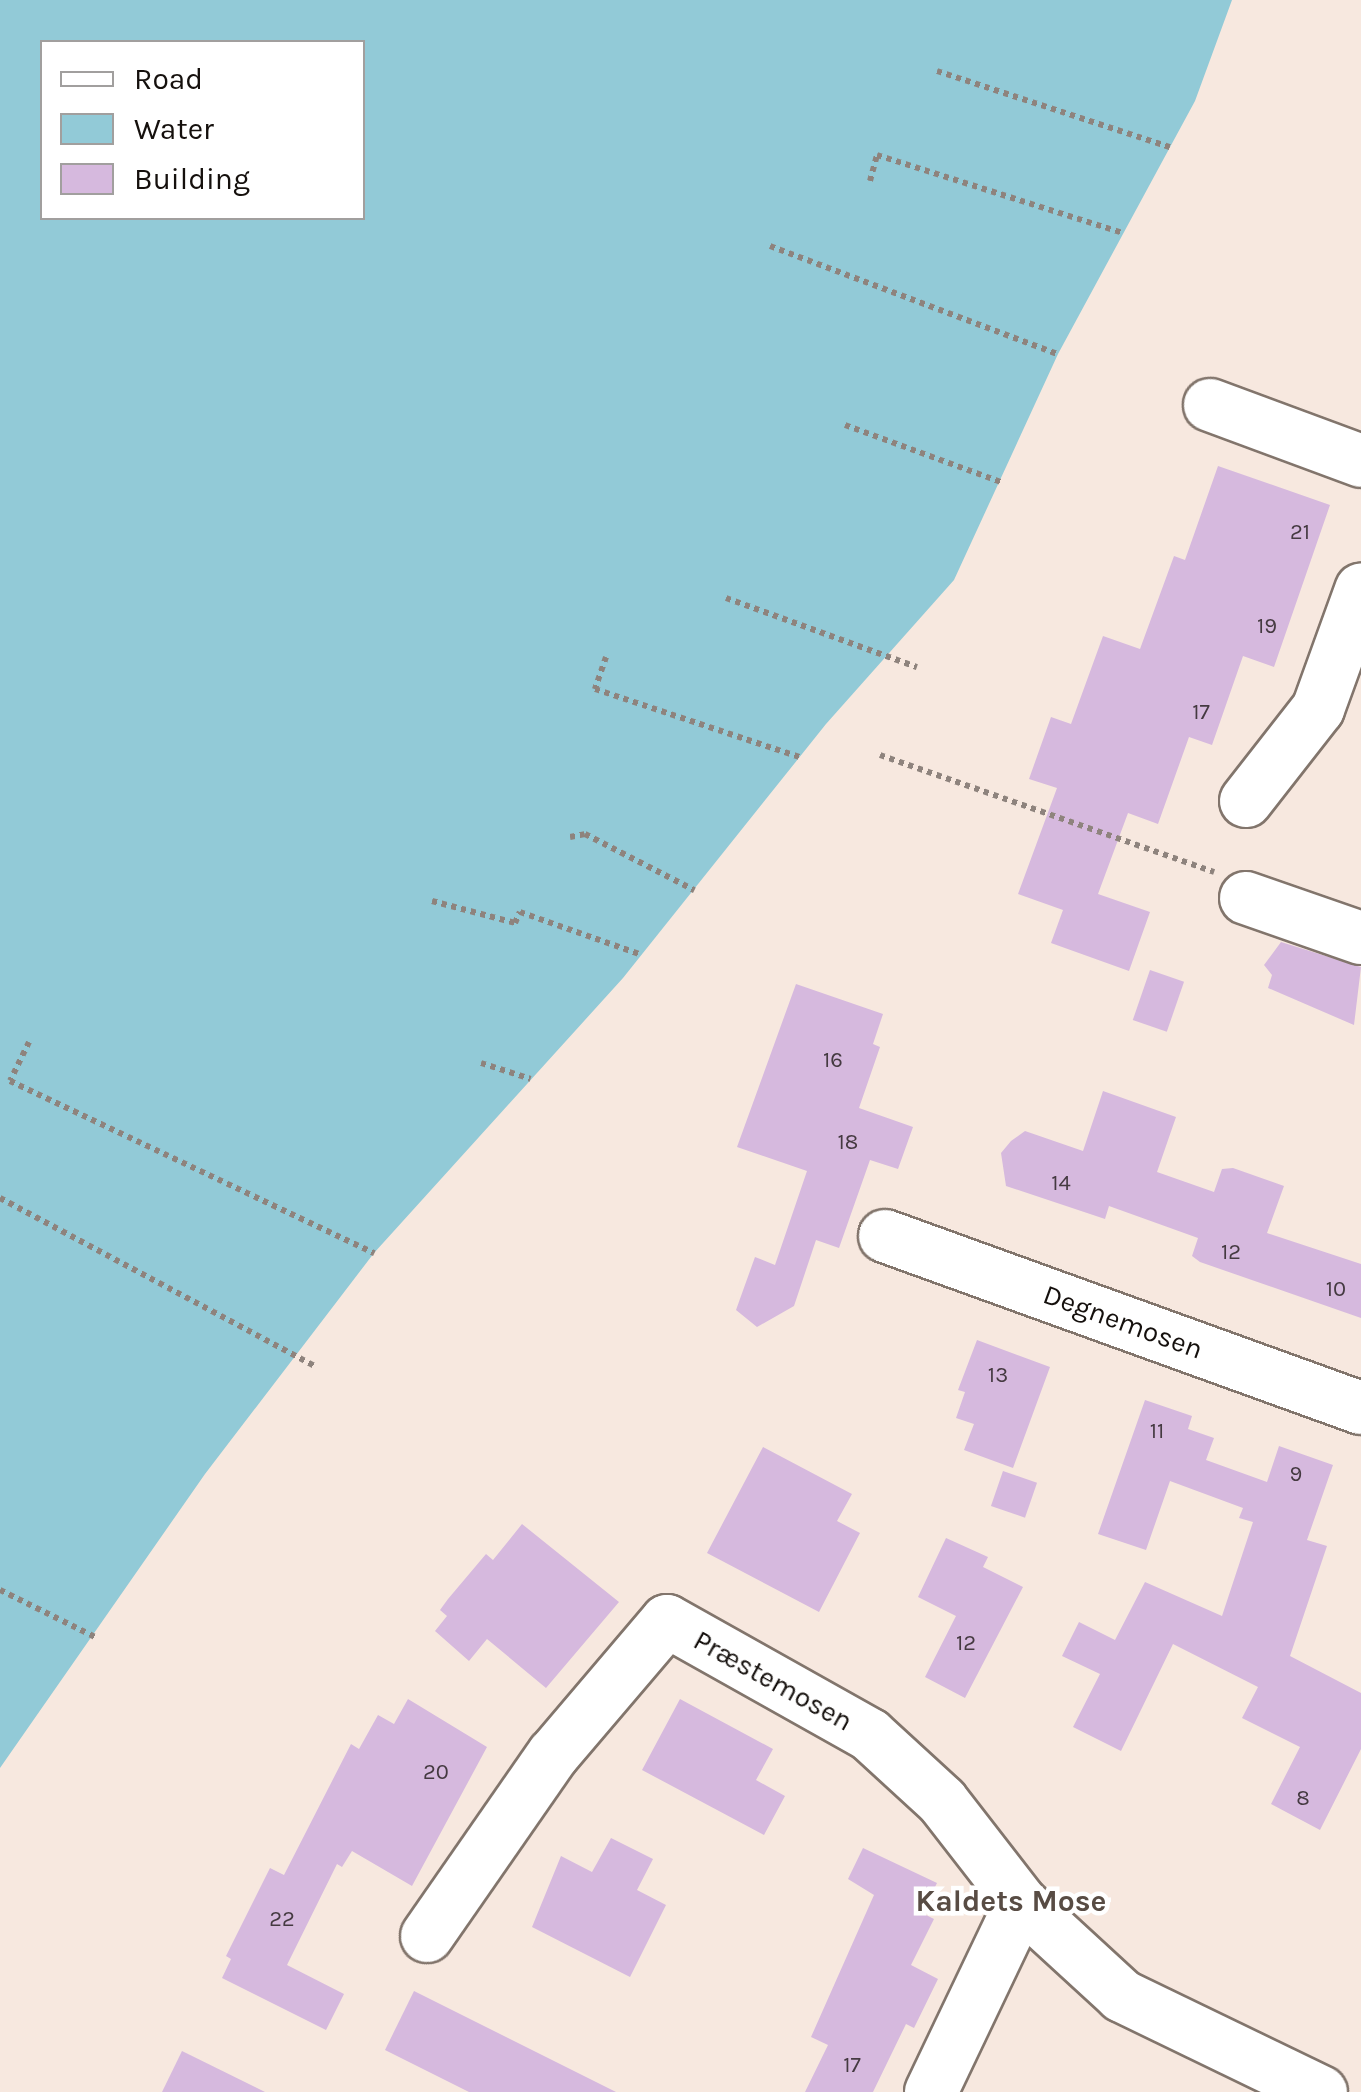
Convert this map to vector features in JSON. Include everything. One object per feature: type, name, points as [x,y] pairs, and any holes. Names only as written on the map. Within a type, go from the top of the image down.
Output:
[{"type":"street","points":[[1210,405],[1361,461]]},
{"type":"street","points":[[1246,801],[1318,709],[1361,590]]},
{"type":"street","points":[[1246,898],[1361,938]]},
{"type":"street","name":"Degnemosen","points":[[884,1236],[1361,1408]]},
{"type":"street","name":"Præstemosen","points":[[427,1936],[554,1756],[667,1621],[870,1736],[942,1802],[1021,1903],[1122,1996],[1321,2092]]},
{"type":"street","points":[[931,2092],[1021,1903]]},
{"type":"path","points":[[937,70],[1170,147]]},
{"type":"path","points":[[870,182],[877,155],[1124,233]]},
{"type":"path","points":[[770,246],[1058,354]]},
{"type":"path","points":[[845,425],[1001,482]]},
{"type":"path","points":[[726,598],[917,667]]},
{"type":"path","points":[[606,657],[595,690],[800,757]]},
{"type":"path","points":[[880,755],[1211,870],[1246,898]]},
{"type":"path","points":[[570,837],[585,834],[694,890]]},
{"type":"path","points":[[432,901],[516,923],[520,912],[642,955]]},
{"type":"path","points":[[29,1042],[10,1080],[374,1253]]},
{"type":"path","points":[[481,1063],[531,1079]]},
{"type":"path","points":[[0,1198],[316,1367]]},
{"type":"path","points":[[0,1590],[94,1637]]},
{"type":"water","points":[[0,0],[1232,0],[1195,101],[1058,354],[954,580],[826,724],[623,978],[374,1253],[205,1474],[0,1768]]},
{"type":"building","points":[[1218,466],[1330,505],[1274,667],[1243,656],[1212,745],[1189,737],[1158,824],[1128,813],[1098,894],[1150,912],[1129,971],[1051,943],[1063,910],[1018,894],[1057,788],[1029,779],[1051,717],[1071,724],[1103,636],[1140,649],[1174,556],[1185,560]]},
{"type":"building","points":[[1281,942],[1361,967],[1354,1025],[1268,988],[1272,975],[1264,965]]},
{"type":"building","points":[[1150,970],[1184,982],[1167,1032],[1133,1020]]},
{"type":"building","points":[[796,984],[883,1014],[873,1044],[880,1047],[859,1108],[913,1127],[898,1169],[870,1160],[839,1248],[816,1240],[794,1306],[757,1327],[736,1310],[755,1257],[775,1265],[807,1171],[737,1147]]},
{"type":"building","points":[[1103,1091],[1176,1117],[1157,1172],[1214,1192],[1222,1169],[1233,1168],[1284,1186],[1267,1233],[1361,1264],[1361,1318],[1200,1262],[1192,1256],[1198,1238],[1109,1206],[1105,1219],[1006,1186],[1001,1153],[1025,1131],[1083,1151]]},
{"type":"building","points":[[977,1340],[1050,1367],[1013,1468],[964,1450],[974,1424],[956,1418],[965,1392],[958,1390]]},
{"type":"building","points":[[1145,1400],[1192,1416],[1188,1429],[1214,1438],[1206,1460],[1267,1482],[1279,1446],[1333,1465],[1307,1540],[1327,1546],[1290,1656],[1361,1693],[1361,1749],[1320,1830],[1271,1804],[1300,1747],[1242,1718],[1258,1687],[1173,1644],[1121,1751],[1073,1727],[1100,1674],[1062,1656],[1079,1622],[1115,1640],[1145,1582],[1222,1616],[1253,1522],[1239,1518],[1243,1508],[1170,1481],[1146,1550],[1098,1534]]},
{"type":"building","points":[[763,1447],[852,1494],[837,1521],[860,1533],[819,1612],[707,1553]]},
{"type":"building","points":[[1003,1471],[1037,1483],[1025,1518],[991,1506]]},
{"type":"building","points":[[522,1524],[619,1602],[546,1688],[487,1639],[469,1661],[435,1631],[447,1616],[440,1610],[448,1599],[486,1554],[493,1560]]},
{"type":"building","points":[[946,1538],[988,1557],[983,1567],[1023,1587],[965,1698],[925,1677],[956,1616],[918,1597]]},
{"type":"building","points":[[408,1699],[487,1747],[412,1886],[352,1851],[342,1867],[337,1864],[287,1965],[344,1994],[326,2030],[222,1978],[231,1959],[226,1956],[270,1868],[284,1875],[351,1744],[359,1749],[378,1715],[394,1724]]},
{"type":"building","points":[[680,1699],[773,1749],[756,1780],[785,1796],[764,1835],[642,1770]]},
{"type":"building","points":[[611,1838],[653,1859],[637,1890],[666,1905],[630,1977],[532,1927],[561,1856],[592,1872]]},
{"type":"building","points":[[863,1848],[937,1883],[922,1913],[934,1919],[911,1965],[938,1979],[914,2028],[906,2024],[873,2092],[805,2092],[828,2045],[811,2037],[874,1895],[848,1879]]},
{"type":"building","points":[[414,1991],[616,2092],[469,2092],[385,2050]]},
{"type":"building","points":[[182,2051],[265,2092],[162,2092]]},
{"type":"district","name":"Kaldets Mose","points":[[1011,1901]]}]
